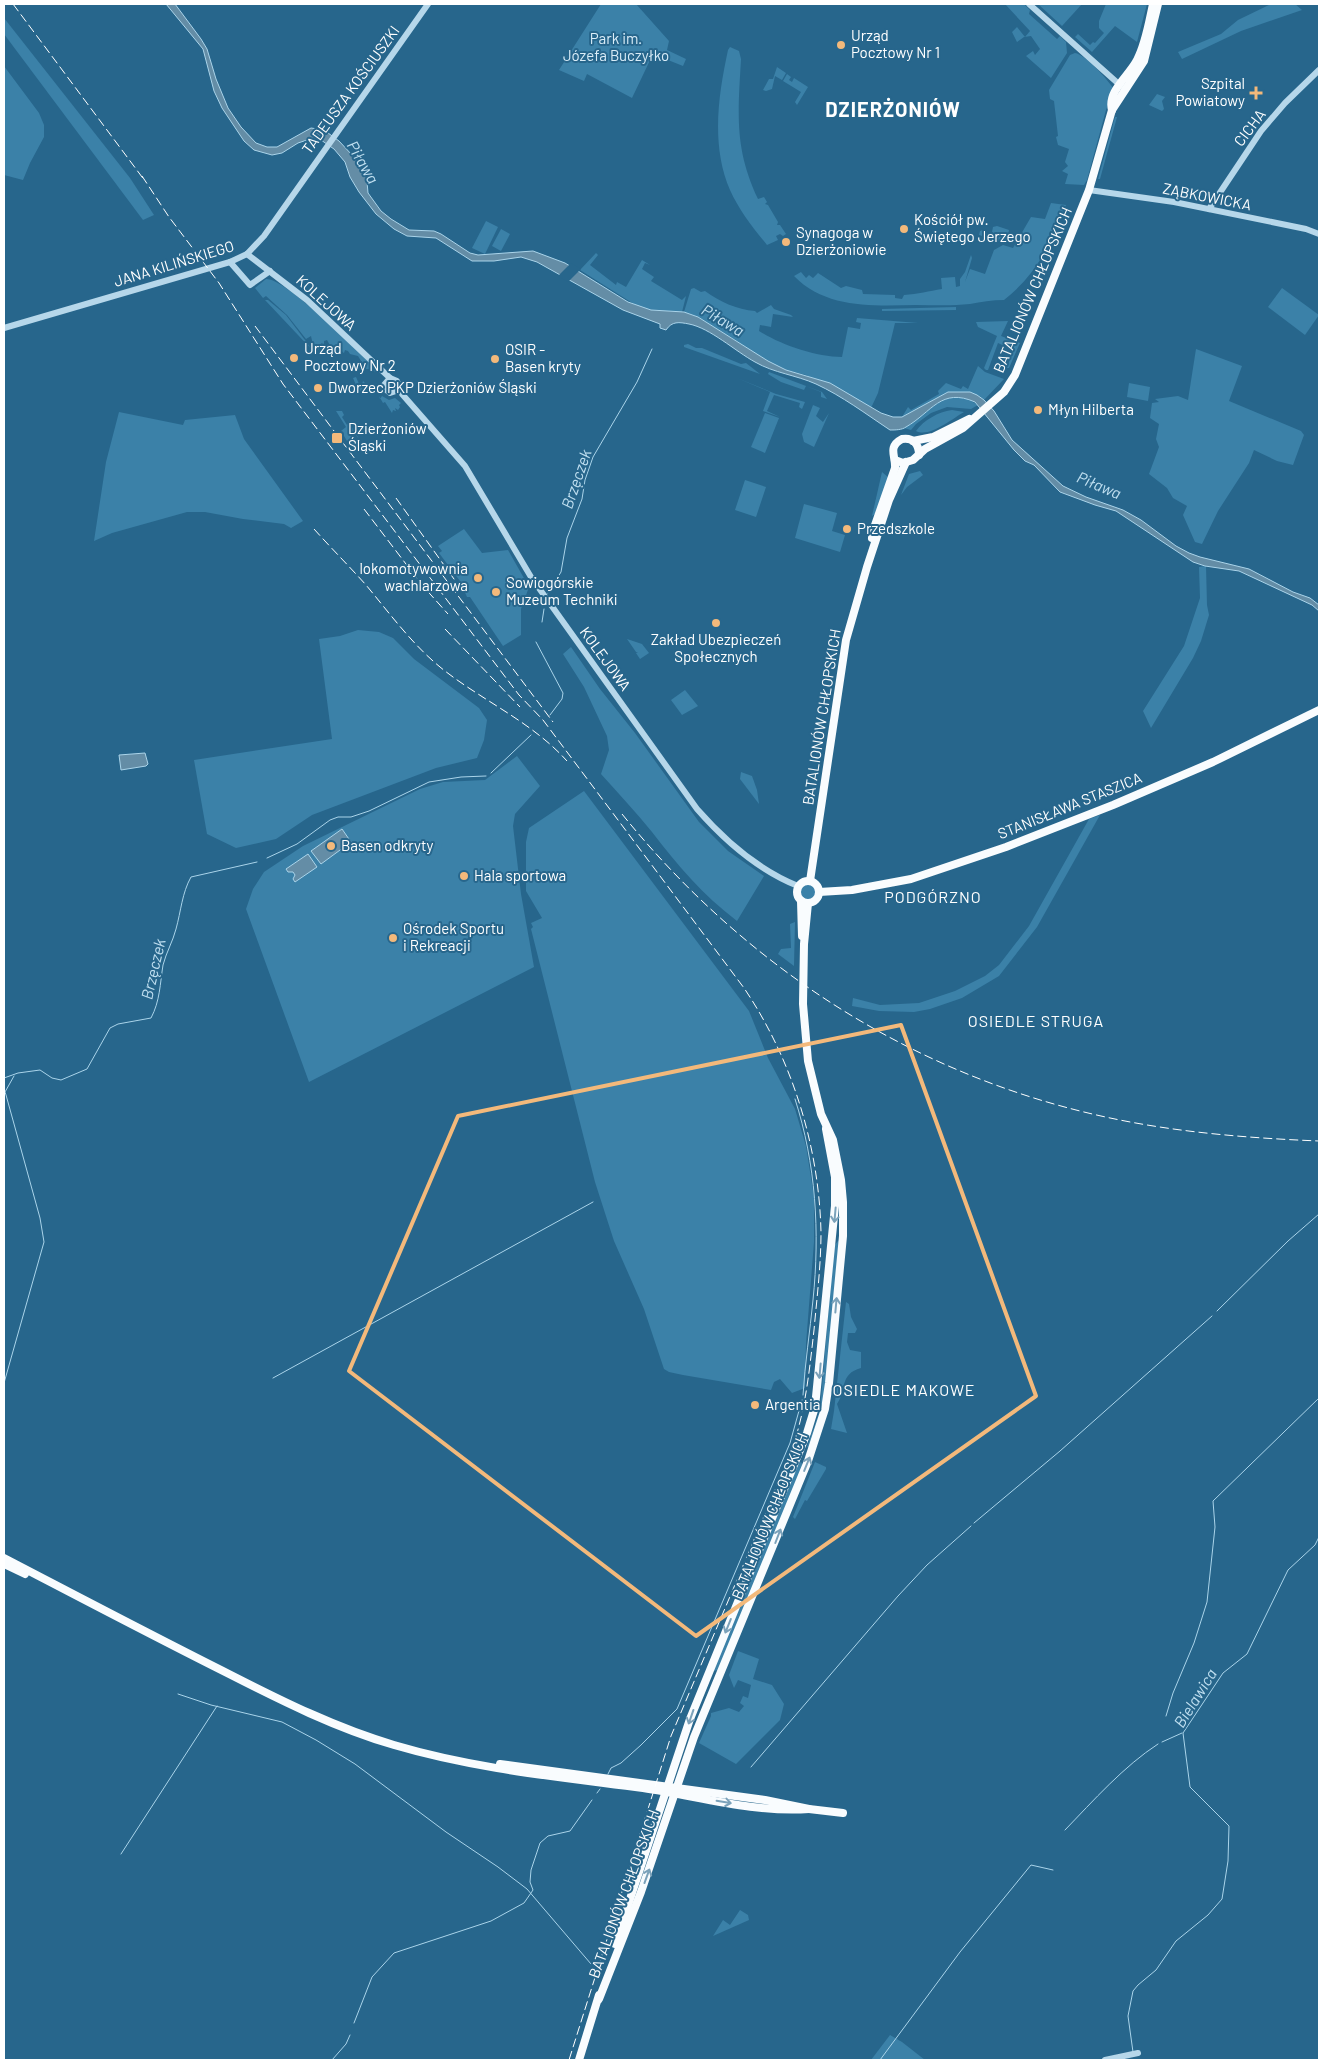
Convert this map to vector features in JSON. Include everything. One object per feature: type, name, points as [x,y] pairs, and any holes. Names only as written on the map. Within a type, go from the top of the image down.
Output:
[{"type":"main road","name":"BATALIONÓW CHŁOPSKICH","points":[[919,455],[925,449],[963,428],[991,404],[1004,392],[1018,368],[1089,190],[1112,110],[1140,52],[1156,4]]},
{"type":"main road","name":"BATALIONÓW CHŁOPSKICH","points":[[913,441],[937,435],[974,417]]},
{"type":"main road","points":[[904,439],[913,441],[917,446],[919,455],[913,460],[906,462],[895,460],[892,452],[896,443],[904,439]]},
{"type":"main road","name":"BATALIONÓW CHŁOPSKICH","points":[[869,560],[874,525],[895,468],[895,460]]},
{"type":"main road","name":"BATALIONÓW CHŁOPSKICH","points":[[810,880],[846,640],[869,560],[890,500],[906,462]]},
{"type":"main road","name":"STANISŁAWA STASZICA","points":[[820,892],[852,890],[911,879],[1006,847],[1113,806],[1213,762],[1319,710]]},
{"type":"main road","points":[[810,880],[816,884],[820,892],[817,899],[805,902],[797,894],[798,886],[804,881],[810,880]]},
{"type":"main road","name":"BATALIONÓW CHŁOPSKICH","points":[[599,2000],[604,1974],[700,1694],[805,1439],[815,1407],[836,1206],[835,1177],[826,1127],[816,1097],[809,1066],[804,1013],[804,944],[801,928],[805,902]]},
{"type":"main road","name":"BATALIONÓW CHŁOPSKICH","points":[[599,2000],[642,1892],[694,1737],[810,1455],[825,1409],[830,1374],[843,1218],[839,1167],[834,1140],[826,1127]]},
{"type":"main road","points":[[4,1558],[137,1628]]},
{"type":"main road","points":[[4,1564],[288,1704],[346,1729],[395,1745],[463,1760],[517,1766],[667,1789],[758,1807],[794,1810],[809,1809],[843,1813]]},
{"type":"main road","points":[[579,2060],[599,2000]]},
{"type":"street","name":"TADEUSZA KOŚCIUSZKI","points":[[311,167],[428,4]]},
{"type":"street","points":[[1029,4],[1122,87]]},
{"type":"street","name":"CICHA","points":[[1209,209],[1261,131],[1285,103],[1319,70]]},
{"type":"street","name":"JANA KILIŃSKIEGO","points":[[4,328],[230,262],[247,254],[264,236],[311,167]]},
{"type":"street","name":"ZĄBKOWICKA","points":[[1089,190],[1209,209],[1306,229],[1319,234]]},
{"type":"street","name":"KOLEJOWA","points":[[247,254],[332,322],[387,378]]},
{"type":"street","points":[[230,262],[250,285],[270,271]]},
{"type":"street","points":[[387,378],[397,381],[399,391],[390,393],[386,391],[384,387],[387,378]]},
{"type":"street","name":"KOLEJOWA","points":[[399,391],[465,466],[531,577],[697,809],[725,839],[748,857],[798,886]]},
{"type":"street","points":[[1105,2060],[1138,2053]]},
{"type":"highlighted area","points":[[901,1025],[1036,1396],[696,1636],[349,1371],[458,1116]]},
{"type":"green space","name":"Park im. Józefa Buczyłko","points":[[601,4],[636,4],[669,41],[667,50],[686,59],[683,66],[653,54],[632,98],[587,74],[584,81],[559,70]]},
{"type":"green space","points":[[1005,4],[1024,4],[1030,10],[1029,14],[1057,39],[1060,36],[1066,42],[1067,53],[1051,78],[1026,56],[1033,51],[1035,55],[1040,49],[1031,36],[1025,37],[1030,31]]},
{"type":"green space","points":[[1038,4],[1082,4],[1062,26]]},
{"type":"green space","points":[[1106,4],[1147,4],[1137,42],[1115,26],[1092,52],[1075,37],[1078,34],[1090,45],[1093,42],[1095,43],[1104,33],[1099,28],[1099,21]]},
{"type":"green space","points":[[1271,4],[1295,4],[1302,10],[1241,31],[1182,59],[1178,52],[1221,34],[1238,20]]},
{"type":"green space","points":[[4,18],[130,178],[154,215],[143,220],[4,34]]},
{"type":"green space","points":[[1017,27],[1025,37],[1017,42],[1012,32]]},
{"type":"green space","points":[[730,47],[739,51],[741,59],[739,130],[741,147],[750,181],[758,199],[764,197],[767,202],[765,204],[768,205],[778,222],[777,225],[780,225],[786,234],[776,236],[778,240],[767,245],[747,219],[730,190],[720,156],[718,138],[719,103],[724,67]]},
{"type":"green space","points":[[1075,53],[1085,58],[1114,89],[1084,185],[1065,184],[1068,174],[1062,171],[1068,166],[1065,162],[1069,149],[1058,145],[1054,101],[1050,99],[1049,90],[1070,55]]},
{"type":"green space","points":[[4,66],[39,113],[44,125],[44,137],[23,180],[4,175]]},
{"type":"green space","points":[[777,67],[786,73],[782,80],[775,76],[772,89],[763,90],[769,79],[773,79]]},
{"type":"green space","points":[[787,74],[791,77],[789,80],[792,82],[794,78],[808,87],[797,105],[795,102],[801,92],[783,81]]},
{"type":"green space","points":[[1157,94],[1165,97],[1162,101],[1164,109],[1162,111],[1149,105]]},
{"type":"green space","points":[[1115,117],[1117,117],[1100,179],[1098,179]]},
{"type":"green space","points":[[1051,203],[1066,205],[1049,245],[1025,280],[1004,300],[950,305],[867,305],[836,300],[821,295],[807,287],[794,276],[801,272],[806,278],[809,275],[813,278],[818,273],[841,288],[846,286],[862,290],[863,294],[895,295],[895,298],[902,299],[904,295],[942,289],[941,278],[955,277],[956,287],[960,286],[960,279],[965,272],[971,255],[972,258],[965,282],[970,269],[985,274],[994,250],[1003,245],[1013,248],[1031,217],[1045,219]]},
{"type":"green space","points":[[486,221],[498,227],[485,254],[472,248]]},
{"type":"green space","points":[[997,226],[1009,230],[1008,235],[1001,242],[979,235],[980,231],[983,230],[982,235],[993,239],[995,234],[992,232],[993,227]]},
{"type":"green space","points":[[501,229],[510,234],[501,251],[492,246]]},
{"type":"green space","points":[[596,253],[598,255],[590,265],[616,285],[617,282],[626,287],[642,260],[650,265],[645,263],[642,269],[654,277],[651,281],[682,300],[686,296],[682,312],[651,310],[637,306],[580,270]]},
{"type":"green space","points":[[266,279],[276,282],[306,303],[379,371],[375,372],[370,366],[370,369],[366,369],[358,356],[350,354],[348,351],[345,350],[344,353],[337,348],[332,349],[327,340],[324,341],[324,344],[321,343],[322,345],[320,345],[318,350],[313,345],[311,336],[306,339],[287,315],[266,296],[263,298],[255,288]]},
{"type":"green space","points":[[694,288],[701,292],[705,291],[722,301],[742,309],[757,313],[771,305],[774,309],[791,315],[793,317],[773,314],[771,327],[760,325],[759,331],[788,345],[821,355],[842,357],[848,327],[860,329],[861,323],[856,322],[857,318],[918,323],[895,323],[878,393],[871,408],[806,375],[786,370],[768,361],[698,317],[684,312],[691,289]]},
{"type":"green space","points":[[1282,288],[1319,315],[1305,335],[1268,307]]},
{"type":"green space","points":[[265,300],[268,300],[286,315],[314,352]]},
{"type":"green space","points":[[956,307],[956,310],[882,311],[882,309]]},
{"type":"green space","points":[[1008,321],[1001,336],[1020,343],[1009,368],[1007,368],[1013,350],[998,343],[988,370],[986,370],[984,368],[997,336],[978,327],[976,322]]},
{"type":"green space","points":[[688,344],[741,364],[746,363],[760,374],[684,347],[684,345]]},
{"type":"green space","points":[[1196,349],[1242,366],[1229,401],[1301,431],[1304,435],[1293,465],[1277,461],[1254,450],[1249,463],[1218,511],[1202,544],[1195,542],[1183,515],[1187,506],[1173,498],[1167,488],[1149,474],[1159,447],[1156,439],[1159,424],[1150,418],[1152,403],[1159,402],[1155,399],[1178,396],[1188,400]]},
{"type":"green space","points":[[978,366],[985,372],[1004,379],[984,400],[977,395],[948,392],[902,417],[908,407],[911,410],[939,394],[938,391],[946,383],[961,389],[963,386],[968,389]]},
{"type":"green space","points":[[769,372],[822,392],[827,399],[821,397],[821,392],[806,386],[804,390],[781,382],[768,374]]},
{"type":"green space","points":[[356,377],[359,384],[362,384],[363,381],[366,384],[370,384],[372,388],[359,392],[347,387],[351,386],[351,383],[356,385],[353,378]]},
{"type":"green space","points":[[737,378],[776,394],[805,402],[802,409],[799,407],[800,403],[774,395],[767,411],[780,417],[763,411],[770,392]]},
{"type":"green space","points":[[1129,383],[1150,387],[1148,401],[1127,397]]},
{"type":"green space","points":[[382,396],[389,400],[395,398],[401,403],[400,407],[398,410],[395,408],[396,411],[393,410],[392,413],[380,398]]},
{"type":"green space","points":[[949,397],[966,398],[978,405],[971,409],[947,407],[931,413],[911,430],[904,428],[942,400]]},
{"type":"green space","points":[[813,405],[820,408],[816,416],[823,422],[829,413],[814,447],[804,442],[802,434]]},
{"type":"green space","points":[[952,410],[964,412],[934,430],[927,432],[916,431],[932,417]]},
{"type":"green space","points":[[336,411],[342,411],[344,415],[342,417],[347,425],[349,422],[359,439],[355,434],[347,441],[341,431],[346,427]]},
{"type":"green space","points":[[119,412],[183,425],[185,420],[235,415],[244,439],[303,521],[291,528],[284,524],[205,512],[187,512],[112,533],[94,541],[106,462]]},
{"type":"green space","points":[[765,413],[779,418],[765,453],[751,447]]},
{"type":"green space","points":[[920,471],[923,475],[907,487],[901,495],[909,474]]},
{"type":"green space","points":[[882,472],[889,478],[875,514],[872,516]]},
{"type":"green space","points":[[745,480],[766,487],[756,517],[735,510]]},
{"type":"green space","points":[[804,504],[837,513],[832,531],[845,535],[840,552],[795,538]]},
{"type":"green space","name":"Sowiogórskie Muzeum Techniki","points":[[464,529],[482,553],[508,550],[529,587],[521,609],[521,635],[503,646],[470,597],[467,597],[460,581],[439,553],[442,551],[438,546]]},
{"type":"green space","points":[[1206,566],[1209,615],[1201,641],[1193,658],[1151,728],[1143,711],[1184,646],[1200,598],[1199,567]]},
{"type":"green space","points":[[358,630],[379,632],[393,638],[414,659],[479,708],[487,720],[484,740],[477,758],[436,768],[312,815],[276,839],[236,848],[207,834],[194,760],[332,739],[319,639],[340,636]]},
{"type":"green space","points":[[627,639],[642,644],[649,653],[640,659],[636,653],[638,652],[636,652]]},
{"type":"green space","points":[[571,647],[699,822],[728,851],[764,876],[737,921],[691,880],[640,817],[601,774],[609,750],[607,736],[584,687],[563,654]]},
{"type":"green space","points":[[685,690],[698,706],[682,715],[671,700]]},
{"type":"green space","name":"Ośrodek Sportu i Rekreacji","points":[[517,756],[540,786],[515,814],[513,826],[521,894],[534,967],[309,1082],[246,909],[253,889],[264,872],[303,846],[420,789],[443,782],[485,780]]},
{"type":"green space","points":[[741,772],[752,776],[759,804],[740,779]]},
{"type":"green space","points":[[584,791],[749,1011],[768,1058],[795,1109],[806,1146],[814,1197],[814,1242],[806,1344],[805,1388],[792,1393],[780,1379],[774,1382],[771,1390],[683,1375],[664,1369],[644,1309],[614,1241],[595,1182],[531,929],[533,927],[531,923],[542,918],[526,891],[526,842],[529,828]]},
{"type":"green space","points":[[1100,815],[1037,927],[999,976],[962,998],[930,1009],[914,1012],[879,1011],[852,1006],[853,998],[880,1005],[919,1003],[955,991],[985,976],[999,965],[1029,926],[1089,819]]},
{"type":"green space","points":[[808,883],[816,891],[808,899],[800,891]]},
{"type":"green space","points":[[795,922],[794,966],[778,954],[781,949],[791,948],[790,924]]},
{"type":"green space","points":[[838,1241],[822,1411],[809,1448],[807,1447],[820,1410],[834,1246]]},
{"type":"green space","points":[[846,1302],[849,1304],[851,1317],[857,1329],[855,1333],[848,1333],[847,1342],[850,1350],[861,1352],[861,1368],[849,1374],[846,1378],[837,1404],[847,1433],[831,1429]]},
{"type":"green space","points":[[801,1462],[803,1466],[719,1670],[713,1671],[798,1464]]},
{"type":"green space","points":[[815,1462],[826,1467],[826,1469],[807,1501],[805,1500],[795,1519],[793,1517]]},
{"type":"green space","points":[[738,1651],[759,1659],[753,1679],[772,1685],[784,1704],[780,1720],[736,1764],[699,1743],[711,1713],[729,1708],[739,1712],[744,1706],[740,1703],[743,1696],[748,1698],[751,1685],[738,1680],[734,1688],[729,1675]]},
{"type":"green space","points":[[740,1910],[748,1915],[749,1920],[713,1936],[723,1920],[730,1925]]},
{"type":"green space","points":[[890,2035],[902,2042],[925,2060],[871,2060]]},
{"type":"shaded area","points":[[166,4],[175,4],[201,39],[207,49],[216,79],[228,108],[241,127],[256,143],[267,147],[277,147],[311,128],[324,130],[339,141],[366,170],[368,193],[381,211],[409,230],[434,231],[470,253],[478,255],[533,251],[565,263],[628,302],[651,310],[684,312],[698,317],[768,361],[786,370],[830,383],[881,413],[893,417],[902,417],[948,392],[970,392],[984,400],[994,411],[1012,440],[1063,486],[1086,497],[1123,510],[1189,553],[1249,569],[1293,592],[1310,598],[1319,605],[1319,611],[1312,605],[1239,571],[1205,566],[1193,562],[1116,511],[1060,492],[1034,465],[1025,461],[1014,450],[975,402],[954,397],[945,399],[904,428],[890,430],[826,389],[762,366],[697,326],[679,323],[671,325],[666,330],[660,328],[660,324],[623,310],[537,262],[521,257],[494,261],[472,261],[436,238],[407,236],[394,229],[376,214],[350,177],[345,162],[334,149],[321,140],[307,140],[282,153],[272,155],[254,150],[244,141],[222,108],[214,91],[203,49]]},
{"type":"shaded area","points":[[145,753],[148,764],[146,766],[121,770],[119,755]]},
{"type":"shaded area","name":"Basen odkryty","points":[[342,829],[351,842],[321,864],[311,851]]},
{"type":"shaded area","points":[[308,854],[317,867],[295,882],[293,872],[288,872],[286,869]]},
{"type":"pier","points":[[571,263],[581,269],[568,282],[558,276]]},
{"type":"waterway","name":"Brzęczek","points":[[548,593],[561,572],[567,538],[582,499],[585,480],[593,457],[637,382],[652,349]]},
{"type":"waterway","name":"Brzęczek","points":[[542,622],[544,609]]},
{"type":"waterway","name":"Brzęczek","points":[[536,642],[563,693],[562,699],[550,715]]},
{"type":"waterway","name":"Brzęczek","points":[[491,773],[531,735]]},
{"type":"waterway","name":"Brzęczek","points":[[267,858],[297,844],[330,820],[338,817],[351,817],[369,811],[429,782],[461,777],[486,776]]},
{"type":"waterway","name":"Brzęczek","points":[[4,1078],[18,1073],[40,1070],[52,1078],[61,1080],[87,1069],[110,1028],[118,1024],[151,1018],[158,999],[163,965],[175,934],[184,896],[191,877],[257,862]]},
{"type":"waterway","points":[[4,1383],[44,1242],[40,1218],[5,1092],[14,1076]]},
{"type":"waterway","points":[[795,1099],[808,1148],[816,1224],[815,1275],[803,1395]]},
{"type":"waterway","points":[[273,1378],[593,1202]]},
{"type":"waterway","points":[[1217,1311],[1288,1241],[1319,1214]]},
{"type":"waterway","points":[[974,1523],[1060,1451],[1212,1316]]},
{"type":"waterway","points":[[1166,1716],[1173,1693],[1194,1643],[1207,1602],[1215,1527],[1213,1501],[1319,1398]]},
{"type":"waterway","points":[[608,1774],[611,1768],[621,1763],[677,1709],[790,1443],[802,1400]]},
{"type":"waterway","points":[[751,1767],[898,1596],[927,1565],[971,1526]]},
{"type":"waterway","name":"Bielawica","points":[[1133,2052],[1128,2016],[1133,1991],[1156,1970],[1176,1941],[1208,1915],[1222,1899],[1228,1861],[1229,1826],[1190,1787],[1183,1733],[1223,1673],[1247,1654],[1288,1570],[1315,1545],[1319,1537]]},
{"type":"waterway","points":[[178,1694],[211,1705],[282,1722],[355,1764],[446,1832],[527,1889],[591,1964]]},
{"type":"waterway","points":[[121,1854],[217,1706]]},
{"type":"waterway","points":[[1162,1742],[1182,1733]]},
{"type":"waterway","points":[[1065,1830],[1121,1773],[1158,1744]]},
{"type":"waterway","points":[[597,1793],[600,1789]]},
{"type":"waterway","points":[[354,2023],[372,1977],[394,1953],[491,1921],[524,1903],[533,1890],[530,1882],[531,1870],[540,1843],[548,1836],[570,1831],[592,1800]]},
{"type":"waterway","points":[[880,2060],[960,1952],[1031,1865],[1053,1870]]},
{"type":"waterway","points":[[332,2060],[346,2044],[350,2035]]},
{"type":"railway","points":[[13,4],[145,181]]},
{"type":"railway","points":[[142,176],[169,217],[219,283],[283,384],[519,695],[543,720],[744,988],[761,1015],[789,1074],[800,1104],[808,1136],[819,1200],[821,1244],[814,1330],[806,1395],[799,1426],[789,1457],[671,1736],[569,2060]]},
{"type":"railway","points":[[255,326],[553,722]]},
{"type":"railway","points":[[396,498],[459,586]]},
{"type":"railway","points":[[364,509],[422,585],[448,614]]},
{"type":"railway","points":[[314,529],[366,585],[413,641],[434,662],[460,682],[539,735],[567,761]]},
{"type":"railway","points":[[445,629],[520,707]]},
{"type":"railway","points":[[622,814],[670,869],[721,919],[777,965],[835,1006],[897,1041],[962,1072],[1030,1097],[1128,1122],[1209,1133],[1319,1141]]},
{"type":"place","name":"Urząd Pocztowy Nr 1","points":[[841,45]]},
{"type":"place","name":"Szpital Powiatowy","points":[[1256,93]]},
{"type":"place","name":"Kościół pw. Świętego Jerzego","points":[[904,229]]},
{"type":"place","name":"Synagoga w Dzierżoniowie","points":[[786,242]]},
{"type":"place","name":"Urząd Pocztowy Nr 2","points":[[294,358]]},
{"type":"place","name":"OSIR - Basen kryty","points":[[495,359]]},
{"type":"place","name":"Dworzec PKP Dzierżoniów Śląski","points":[[318,388]]},
{"type":"place","name":"Młyn Hilberta","points":[[1038,410]]},
{"type":"place","name":"Dzierżoniów Śląski","points":[[337,438]]},
{"type":"place","name":"Przedszkole","points":[[847,529]]},
{"type":"place","name":"lokomotywownia wachlarzowa","points":[[478,578]]},
{"type":"place","name":"Sowiogórskie Muzeum Techniki","points":[[496,592]]},
{"type":"place","name":"Zakład Ubezpieczeń Społecznych","points":[[716,623]]},
{"type":"place","name":"Basen odkryty","points":[[331,846]]},
{"type":"place","name":"Hala sportowa","points":[[464,876]]},
{"type":"place","name":"Ośrodek Sportu i Rekreacji","points":[[393,938]]},
{"type":"place","name":"Argentia","points":[[755,1405]]},
{"type":"district","name":"DZIERŻONIÓW","points":[[893,110]]},
{"type":"district","name":"PODGÓRZNO","points":[[933,897]]},
{"type":"district","name":"OSIEDLE STRUGA","points":[[1036,1021]]},
{"type":"district","name":"OSIEDLE MAKOWE","points":[[904,1390]]},
{"type":"water label","name":"Piława","points":[[363,162]]},
{"type":"water label","name":"Piława","points":[[723,320]]},
{"type":"water label","name":"Piława","points":[[1099,485]]}]
